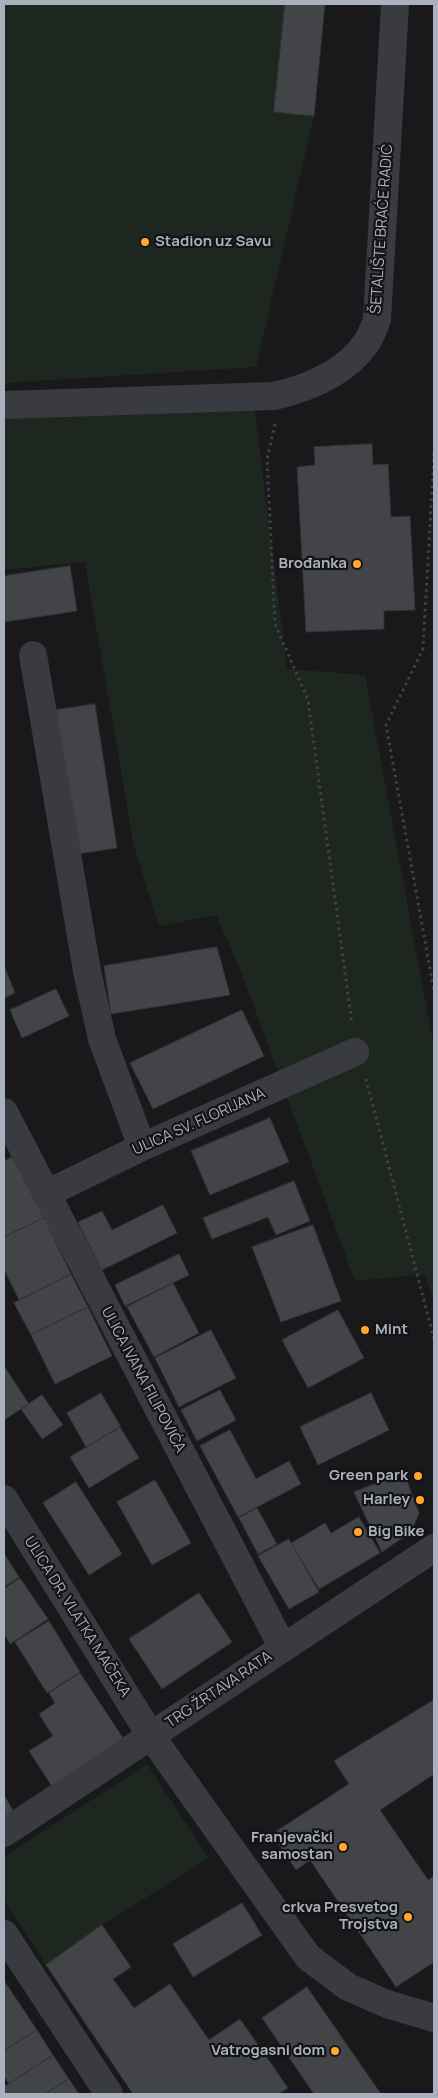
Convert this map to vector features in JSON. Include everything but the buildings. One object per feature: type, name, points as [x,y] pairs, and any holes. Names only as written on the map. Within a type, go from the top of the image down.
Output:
[{"type":"street","name":"ŠETALIŠTE BRAĆE RADIĆ","points":[[4,405],[274,396],[298,390],[332,375],[350,361],[368,342],[377,320],[396,4]]},
{"type":"street","points":[[33,655],[87,971],[102,1039],[142,1147]]},
{"type":"street","name":"ULICA SV. FLORIJANA","points":[[46,1194],[354,1040]]},
{"type":"street","name":"ULICA IVANA FILIPOVIĆA","points":[[7,1128],[46,1194],[283,1648]]},
{"type":"street","name":"ULICA DR. VLATKA MAČEKA","points":[[4,1499],[150,1736],[308,1957],[348,1987],[387,2004],[434,2018]]},
{"type":"street","name":"TRG ŽRTAVA RATA","points":[[4,1833],[434,1548]]},
{"type":"street","points":[[4,1934],[109,2094]]},
{"type":"path","points":[[274,396],[275,423],[267,458],[275,624],[308,700],[354,1040]]},
{"type":"path","points":[[434,453],[423,649],[386,725],[434,991]]},
{"type":"path","points":[[366,1079],[434,1339]]},
{"type":"shaded area","name":"Stadion uz Savu","points":[[4,4],[325,4],[314,116],[256,367],[4,383]]},
{"type":"shaded area","points":[[253,398],[287,669],[365,675],[434,1048],[434,1303],[425,1274],[355,1281],[238,964],[216,915],[159,926],[134,847],[85,562],[4,570],[4,412]]},
{"type":"shaded area","points":[[147,1764],[209,1858],[102,1925],[46,1965],[4,1900],[4,1857]]},
{"type":"place","name":"Stadion uz Savu","points":[[145,242]]},
{"type":"place","name":"Brođanka","points":[[357,564]]},
{"type":"place","name":"Mint","points":[[365,1330]]},
{"type":"place","name":"Green park","points":[[418,1476]]},
{"type":"place","name":"Harley","points":[[420,1500]]},
{"type":"place","name":"Big Bike","points":[[358,1532]]},
{"type":"place","name":"Franjevački samostan","points":[[343,1847]]},
{"type":"place","name":"crkva Presvetog Trojstva","points":[[408,1917]]},
{"type":"place","name":"Vatrogasni dom","points":[[335,2051]]}]
